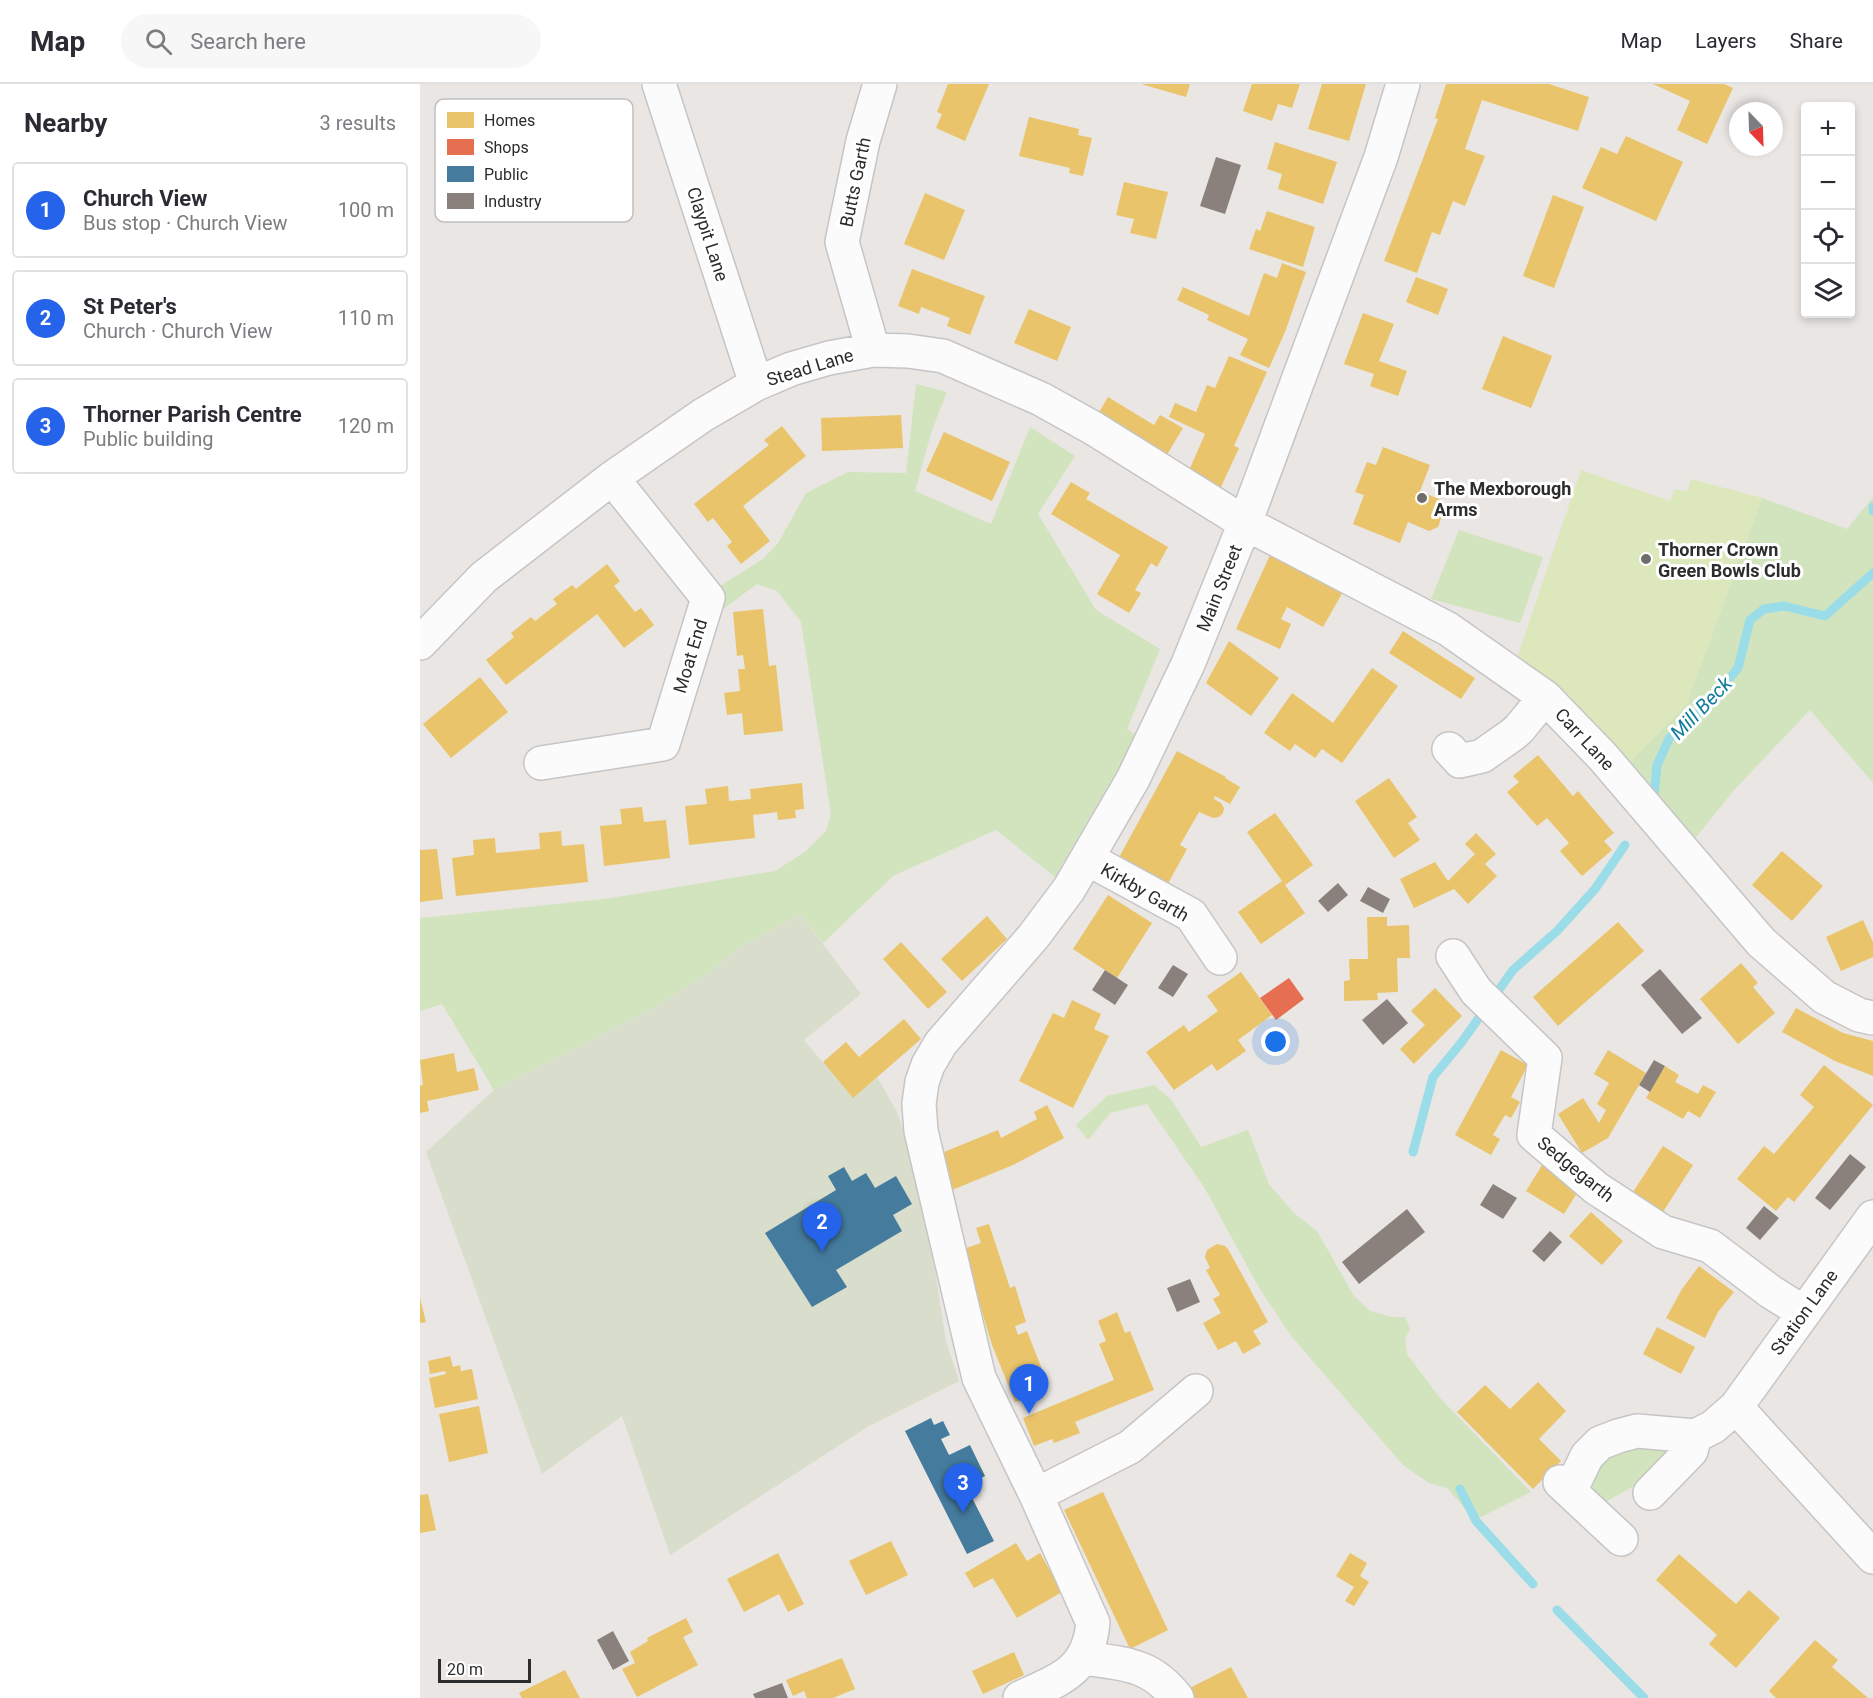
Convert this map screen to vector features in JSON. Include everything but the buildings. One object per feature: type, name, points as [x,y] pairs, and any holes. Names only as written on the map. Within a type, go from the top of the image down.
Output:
[{"type":"street","name":"Claypit Lane","points":[[659,84],[756,384]]},
{"type":"street","name":"Butts Garth","points":[[873,350],[842,242],[863,141],[880,84]]},
{"type":"street","name":"Main Street","points":[[1083,1658],[1091,1641],[1093,1623],[1036,1495],[980,1378],[921,1131],[919,1104],[922,1082],[927,1065],[941,1043],[1034,937],[1063,897],[1088,859],[1133,779],[1188,664],[1245,523],[1381,157],[1403,84]]},
{"type":"street","name":"Stead Lane","points":[[420,643],[484,577],[612,478],[703,415],[756,384],[791,369],[829,358],[873,350],[908,351],[943,356],[1041,399],[1093,428],[1245,523]]},
{"type":"street","name":"Moat End","points":[[541,763],[663,744],[708,598],[612,478]]},
{"type":"street","name":"Carr Lane","points":[[1245,523],[1448,630],[1545,697],[1603,757],[1761,942],[1824,997],[1859,1015],[1873,1017]]},
{"type":"street","points":[[1449,749],[1460,761],[1482,756],[1519,729],[1545,697]]},
{"type":"street","name":"Kirkby Garth","points":[[1088,859],[1191,915],[1220,958]]},
{"type":"street","name":"Sedgegarth","points":[[1453,956],[1476,991],[1545,1058],[1534,1135],[1596,1188],[1663,1232],[1710,1246],[1771,1292],[1803,1312]]},
{"type":"street","name":"Station Lane","points":[[1695,1436],[1713,1427],[1736,1407],[1873,1217]]},
{"type":"street","points":[[1036,1495],[1130,1447],[1196,1391]]},
{"type":"street","points":[[1736,1407],[1873,1557]]},
{"type":"street","points":[[1621,1539],[1565,1486],[1587,1456],[1600,1443],[1617,1436],[1637,1431],[1695,1436],[1692,1451],[1650,1493]]},
{"type":"street","points":[[1020,1698],[1072,1671],[1083,1658],[1137,1666],[1154,1676],[1177,1698]]},
{"type":"green space","points":[[916,384],[947,392],[932,430],[915,491],[991,524],[1030,427],[1075,456],[1038,514],[1096,610],[1160,649],[1127,729],[1137,736],[1055,877],[996,830],[893,876],[823,943],[800,914],[737,949],[709,973],[655,1007],[494,1090],[442,1004],[420,1011],[420,918],[604,899],[775,871],[805,852],[826,831],[831,814],[801,622],[777,591],[757,584],[722,610],[706,595],[763,559],[778,543],[806,493],[848,472],[906,473]]},
{"type":"green space","name":"Thorner Crown Green Bowls Club","points":[[1581,470],[1670,501],[1675,489],[1687,492],[1691,479],[1762,498],[1686,705],[1630,762],[1588,719],[1516,661]]},
{"type":"green space","points":[[1873,497],[1873,783],[1810,710],[1735,789],[1693,841],[1654,797],[1630,762],[1686,705],[1762,498],[1847,529]]},
{"type":"green space","points":[[1459,530],[1543,557],[1520,623],[1431,599]]},
{"type":"green space","points":[[800,914],[861,994],[804,1040],[852,1097],[877,1077],[896,1110],[912,1153],[946,1341],[959,1381],[869,1426],[670,1555],[622,1416],[542,1474],[426,1152],[494,1090],[655,1007],[709,973],[737,949]]},
{"type":"green space","points":[[1154,1085],[1171,1099],[1201,1147],[1248,1130],[1269,1184],[1295,1214],[1317,1231],[1354,1296],[1370,1311],[1392,1317],[1405,1317],[1410,1329],[1405,1339],[1407,1354],[1440,1398],[1531,1492],[1475,1520],[1447,1488],[1429,1483],[1403,1465],[1292,1337],[1258,1286],[1204,1187],[1147,1104],[1110,1113],[1088,1140],[1076,1125],[1107,1096]]},
{"type":"green space","points":[[1627,1445],[1675,1449],[1636,1485],[1605,1502],[1599,1500],[1591,1485],[1603,1457]]},
{"type":"waterway","name":"Mill Beck","points":[[1654,797],[1657,765],[1670,737],[1705,708],[1738,668],[1750,620],[1764,609],[1784,606],[1825,616],[1873,573]]},
{"type":"waterway","points":[[1413,1152],[1433,1077],[1461,1043],[1513,970],[1557,931],[1595,889],[1625,845]]},
{"type":"waterway","name":"Mill Beck","points":[[1460,1489],[1476,1521],[1533,1584]]},
{"type":"waterway","name":"Mill Beck","points":[[1557,1610],[1644,1698]]},
{"type":"place","name":"The Mexborough Arms","points":[[1422,498]]},
{"type":"place","name":"Thorner Crown Green Bowls Club","points":[[1646,559]]},
{"type":"place","name":"St Peter's","points":[[822,1252]]},
{"type":"place","name":"Church View","points":[[1029,1414]]},
{"type":"place","name":"Thorner Parish Centre","points":[[963,1513]]}]
